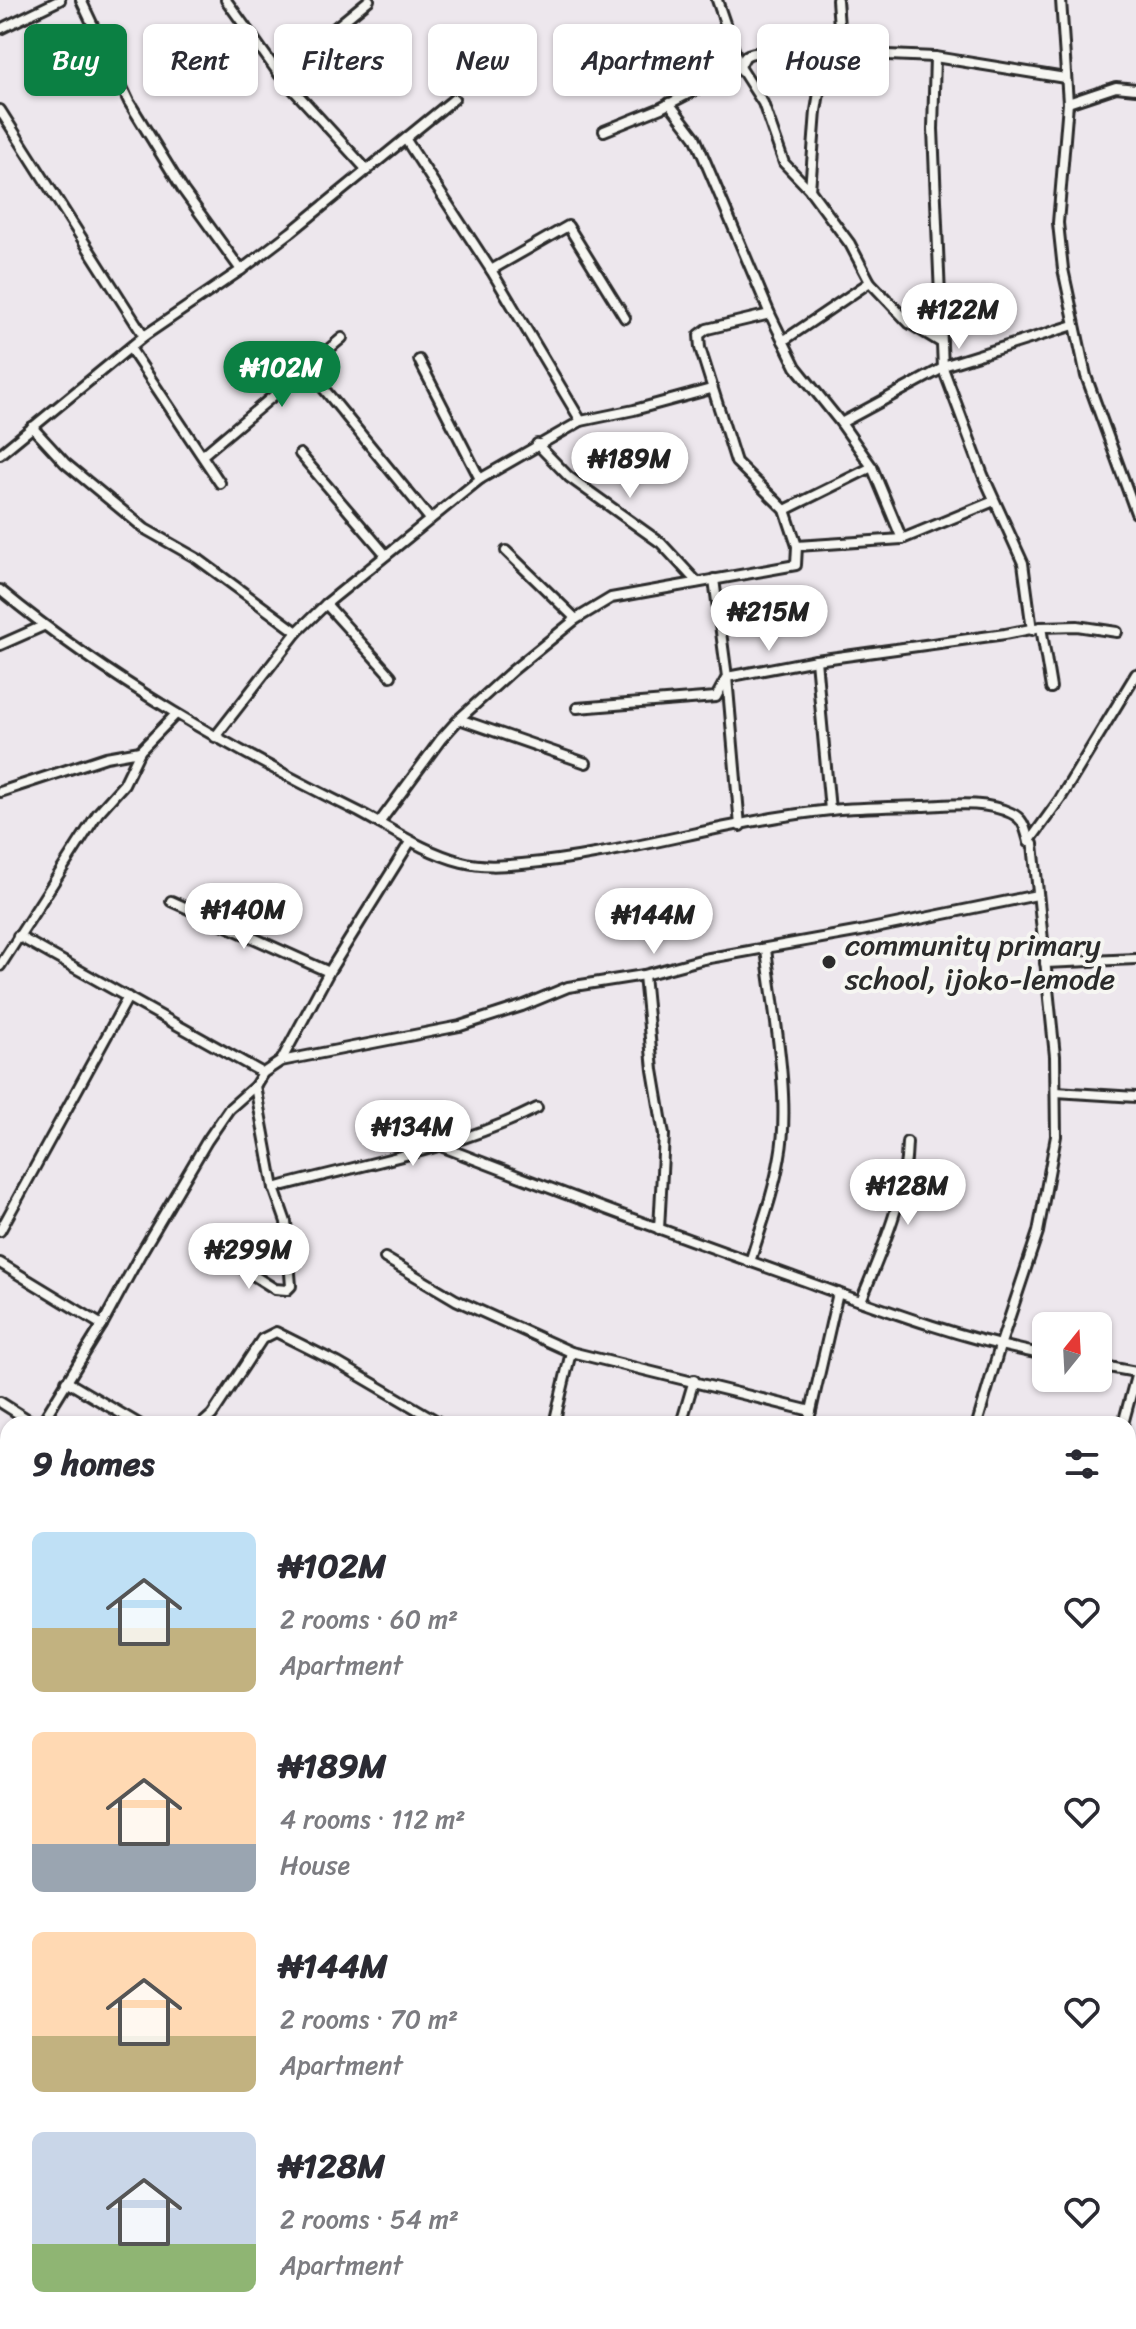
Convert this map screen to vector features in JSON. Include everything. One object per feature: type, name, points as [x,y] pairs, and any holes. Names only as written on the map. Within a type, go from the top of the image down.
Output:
[{"type":"street","points":[[0,29],[60,0]]},
{"type":"street","points":[[81,0],[129,102],[183,190],[241,270]]},
{"type":"street","points":[[226,0],[274,67]]},
{"type":"street","points":[[340,24],[369,0]]},
{"type":"street","points":[[717,0],[725,24]]},
{"type":"street","points":[[837,0],[839,24]]},
{"type":"street","points":[[1061,0],[1068,103],[1058,223],[1063,269],[1086,376],[1136,513]]},
{"type":"street","points":[[741,65],[746,56],[757,53]]},
{"type":"street","points":[[889,55],[935,57],[1065,78]]},
{"type":"street","points":[[935,57],[933,129],[943,367],[994,501],[1023,563],[1051,688]]},
{"type":"street","points":[[741,69],[763,103],[784,163],[810,190],[850,244],[870,282],[909,323],[942,343]]},
{"type":"street","points":[[1068,103],[1116,87],[1136,89]]},
{"type":"street","points":[[299,96],[367,170]]},
{"type":"street","points":[[604,131],[683,96]]},
{"type":"street","points":[[810,190],[819,96]]},
{"type":"street","points":[[0,454],[144,336],[241,270],[454,99]]},
{"type":"street","points":[[669,103],[695,137],[770,314],[796,367],[872,467],[902,539]]},
{"type":"street","points":[[0,110],[144,336]]},
{"type":"street","points":[[406,140],[491,270],[581,421]]},
{"type":"street","points":[[491,270],[568,226],[625,318]]},
{"type":"street","points":[[783,341],[870,282]]},
{"type":"street","points":[[379,823],[459,719],[576,619],[611,598],[796,565],[797,546],[785,510],[736,462],[711,389],[699,335],[707,329],[770,314]]},
{"type":"street","points":[[841,423],[943,367],[1074,325]]},
{"type":"street","points":[[203,455],[342,338]]},
{"type":"street","points":[[130,348],[220,483]]},
{"type":"street","points":[[419,360],[480,479]]},
{"type":"street","points":[[306,367],[430,519]]},
{"type":"street","points":[[215,737],[297,632],[326,604],[480,479],[581,421],[711,389]]},
{"type":"street","points":[[32,427],[65,463],[145,529],[198,559],[297,632]]},
{"type":"street","points":[[537,444],[569,477],[661,543],[697,582]]},
{"type":"street","points":[[300,454],[386,555]]},
{"type":"street","points":[[785,510],[872,467]]},
{"type":"street","points":[[797,546],[902,539],[994,501]]},
{"type":"street","points":[[506,551],[576,619]]},
{"type":"street","points":[[714,579],[727,677],[740,826]]},
{"type":"street","points":[[0,590],[43,626],[176,714],[410,842],[459,861],[494,866],[568,858],[830,810],[983,805],[1013,814],[1023,821],[1029,842],[1033,844],[1056,1092],[1056,1136],[1038,1232],[979,1416]]},
{"type":"street","points":[[326,604],[391,676]]},
{"type":"street","points":[[0,645],[43,626]]},
{"type":"street","points":[[727,677],[816,660],[1036,628],[1077,626],[1117,632]]},
{"type":"street","points":[[816,660],[830,810]]},
{"type":"street","points":[[1029,842],[1060,799],[1136,674]]},
{"type":"street","points":[[577,708],[716,697],[727,677]]},
{"type":"street","points":[[0,966],[98,813],[124,784],[140,751],[176,714]]},
{"type":"street","points":[[459,719],[586,763]]},
{"type":"street","points":[[0,792],[106,757],[140,751]]},
{"type":"street","points":[[281,1061],[329,972],[410,842]]},
{"type":"street","points":[[43,1416],[102,1325],[207,1141],[229,1109],[255,1086],[263,1073],[281,1061],[460,1026],[568,987],[644,975],[704,959],[1037,895]]},
{"type":"street","points":[[171,901],[329,972]]},
{"type":"street","points":[[18,936],[263,1073]]},
{"type":"street","points":[[750,1262],[781,1154],[783,1125],[766,949]]},
{"type":"street","points":[[1045,963],[1136,959]]},
{"type":"street","points":[[644,975],[653,1070],[664,1135],[659,1229]]},
{"type":"street","points":[[0,1231],[128,997]]},
{"type":"street","points":[[220,1254],[275,1289],[287,1290],[291,1286],[286,1222],[274,1188],[255,1086]]},
{"type":"street","points":[[1056,1092],[1136,1097]]},
{"type":"street","points":[[274,1188],[502,1126],[537,1108]]},
{"type":"street","points":[[861,1301],[893,1221],[907,1170],[907,1142]]},
{"type":"street","points":[[438,1145],[838,1293],[1000,1346],[1032,1352]]},
{"type":"street","points":[[385,1258],[456,1300],[571,1352],[811,1411]]},
{"type":"street","points":[[0,1263],[102,1325]]},
{"type":"street","points":[[810,1416],[838,1293]]},
{"type":"street","points":[[211,1416],[262,1339],[276,1332],[338,1363],[428,1416]]},
{"type":"street","points":[[556,1416],[571,1352]]},
{"type":"street","points":[[1112,1368],[1136,1374],[1125,1416]]},
{"type":"street","points":[[683,1416],[694,1380]]},
{"type":"street","points":[[66,1381],[125,1416]]},
{"type":"street","points":[[0,1402],[24,1416]]},
{"type":"place","name":"community primary school, ijoko-lemode","points":[[829,962]]}]
